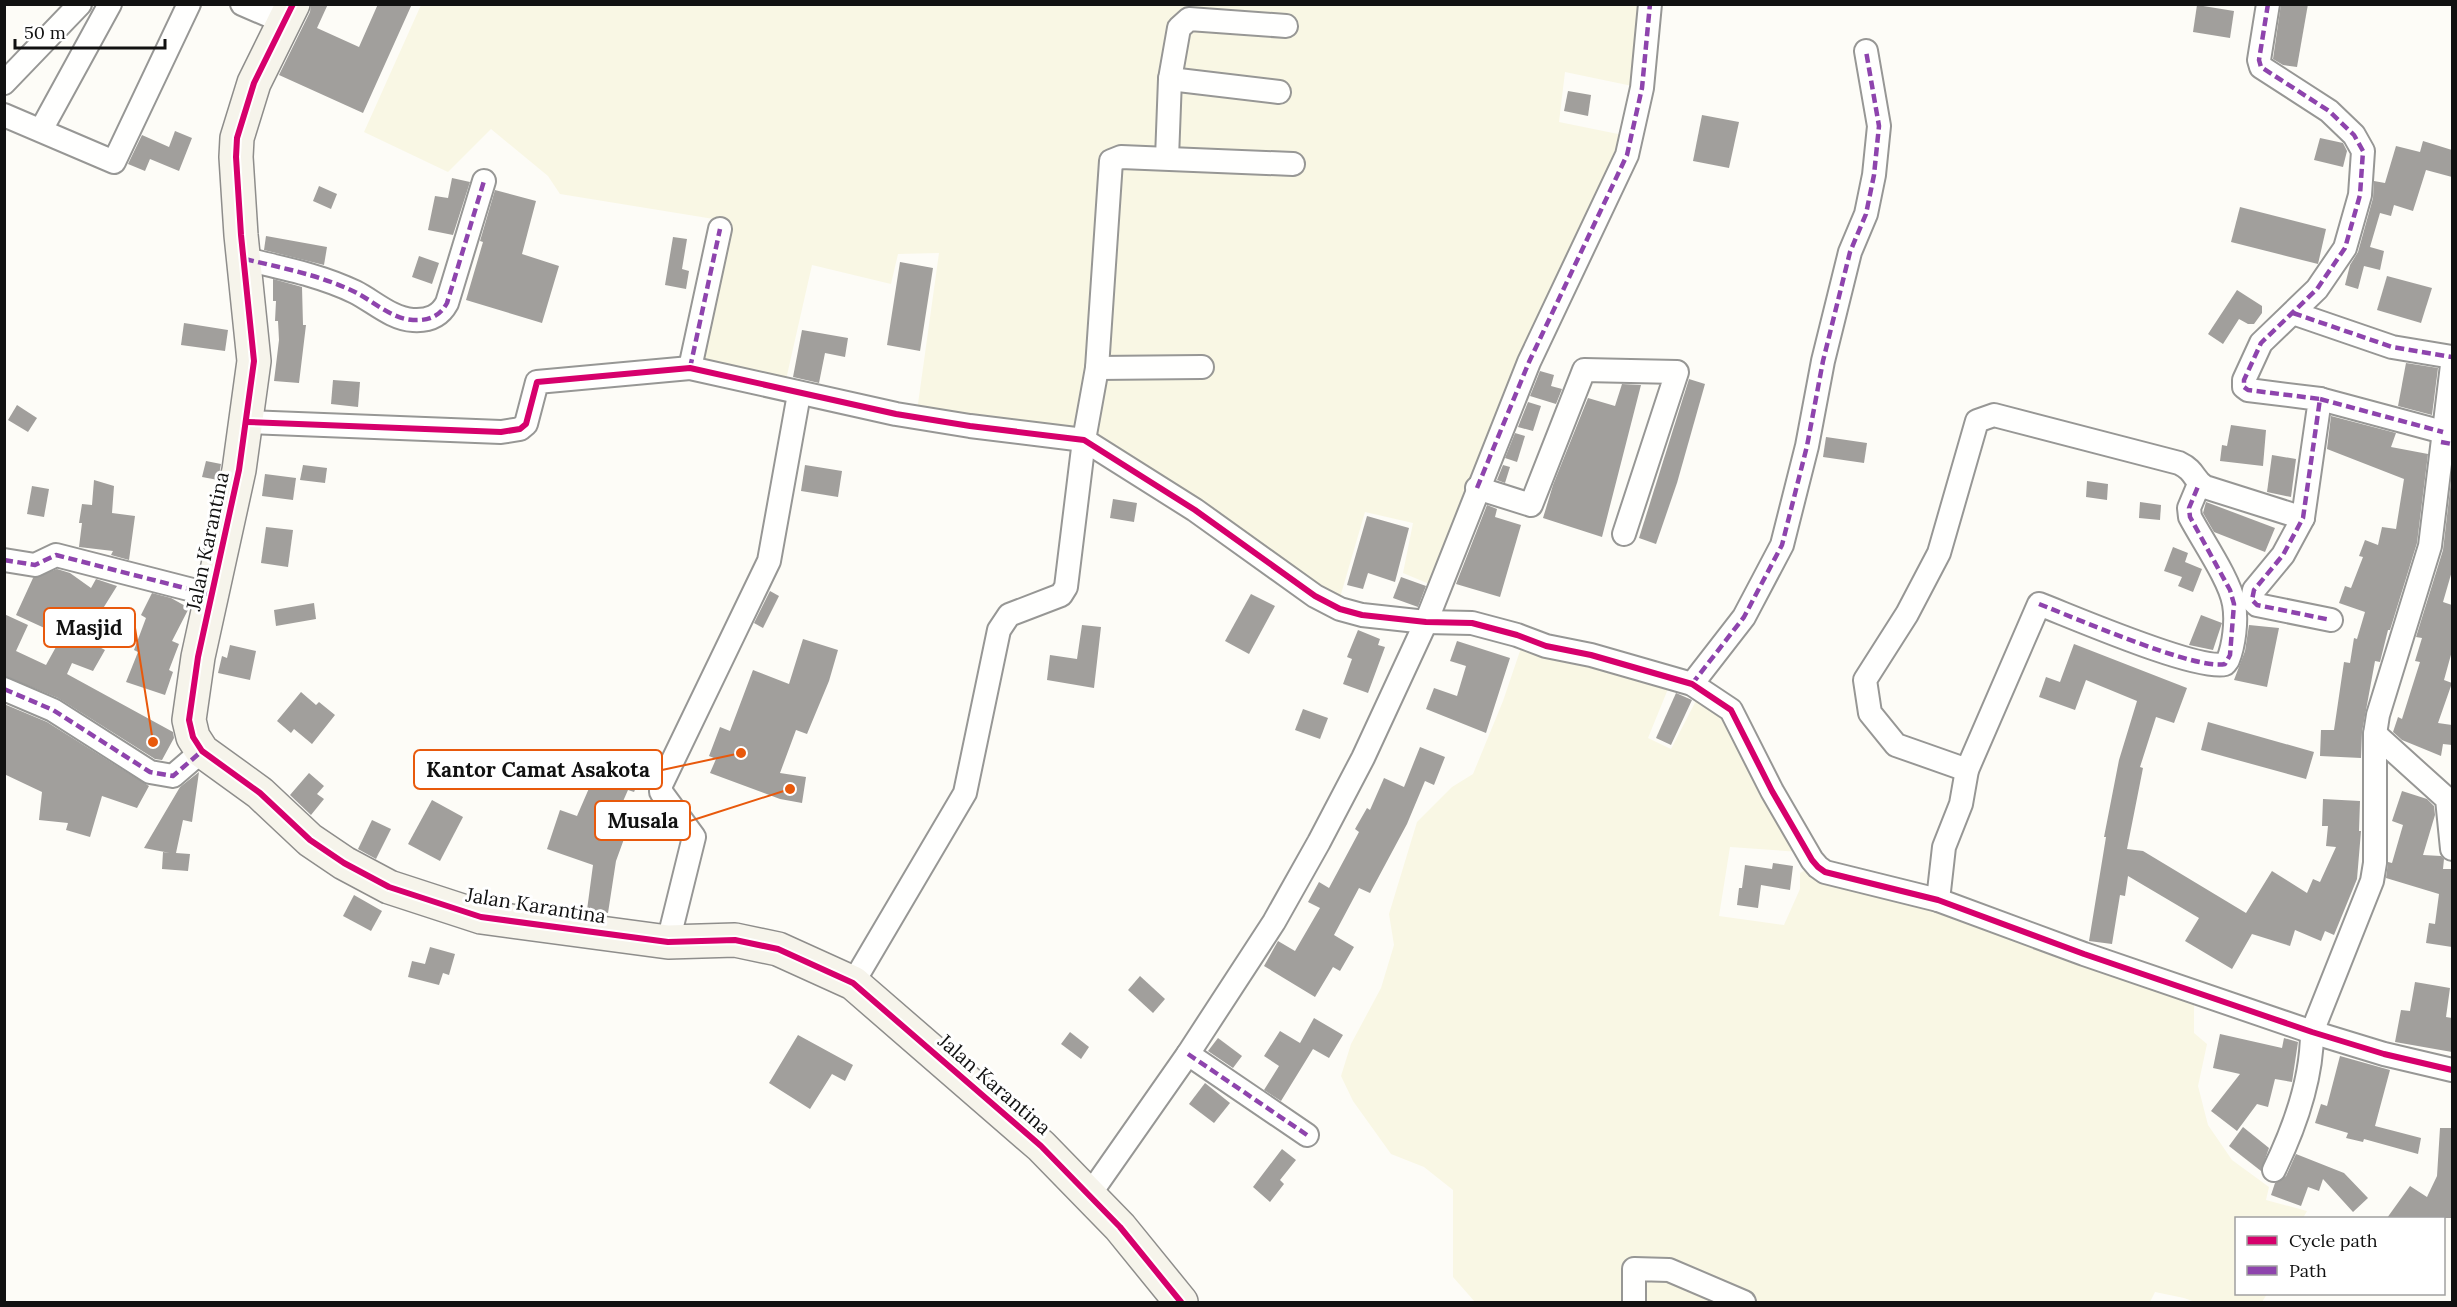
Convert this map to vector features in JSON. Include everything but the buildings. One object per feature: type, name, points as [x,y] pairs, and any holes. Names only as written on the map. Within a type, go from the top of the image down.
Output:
[{"type":"street","points":[[4,83],[80,4]]},
{"type":"street","points":[[41,130],[110,4]]},
{"type":"street","points":[[242,4],[289,13]]},
{"type":"street","points":[[1090,1194],[1188,1054],[1274,922],[1363,758],[1426,622],[1477,488],[1529,362],[1627,155],[1642,88],[1650,4]]},
{"type":"street","points":[[2268,4],[2259,60],[2262,67],[2329,111],[2354,135],[2363,151],[2360,195],[2345,248],[2317,289],[2260,343],[2244,380],[2244,387],[2248,390],[2320,399],[2445,439]]},
{"type":"street","points":[[4,115],[114,162],[186,5]]},
{"type":"street","name":"Jalan Karantina","points":[[289,13],[254,83],[237,138],[241,235],[254,361],[239,470],[198,657],[189,720],[193,737],[202,751],[260,793],[310,840],[344,863],[389,886],[481,917],[668,942],[735,940],[778,949],[853,983],[1041,1146],[1120,1227],[1181,1302]]},
{"type":"street","points":[[1167,158],[1170,79],[1179,28],[1189,19],[1286,26]]},
{"type":"street","points":[[1692,684],[1744,617],[1782,544],[1807,446],[1823,361],[1844,274],[1850,252],[1866,214],[1874,175],[1879,126],[1866,51]]},
{"type":"street","points":[[1170,79],[1279,92]]},
{"type":"street","points":[[853,983],[965,793],[999,630],[1010,615],[1065,592],[1084,440],[1097,368],[1111,161],[1121,157],[1293,164]]},
{"type":"street","points":[[244,259],[304,273],[355,292],[400,318],[412,320],[432,318],[441,313],[447,303],[484,182]]},
{"type":"street","points":[[690,368],[720,229]]},
{"type":"street","points":[[2293,314],[2392,347],[2452,357]]},
{"type":"street","points":[[2274,1170],[2291,1134],[2306,1085],[2312,1050],[2312,1032],[2372,881],[2374,734],[2430,546],[2445,439],[2452,365]]},
{"type":"street","points":[[1097,368],[1202,367]]},
{"type":"street","points":[[247,422],[501,432],[520,429],[526,424],[537,382],[690,368],[896,414],[1084,440],[1195,510],[1315,596],[1340,609],[1362,615],[1426,622],[1472,623],[1517,635],[1546,646],[1586,654],[1692,684],[1731,710],[1772,791],[1818,867],[1836,876],[1938,900],[2084,954],[2312,1032],[2384,1054],[2452,1070]]},
{"type":"street","points":[[1477,488],[1531,505],[1584,370],[1677,372],[1624,534]]},
{"type":"street","points":[[668,942],[694,837],[661,792],[661,785],[769,561],[799,394]]},
{"type":"street","points":[[1938,900],[1944,847],[1961,804],[1967,770],[2039,604],[2184,658],[2215,666],[2225,664],[2230,654],[2243,599],[2283,555],[2302,518],[2320,399]]},
{"type":"street","points":[[1967,770],[1896,745],[1869,713],[1865,680],[1906,614],[1939,554],[1977,421],[1994,415],[2179,463],[2195,473],[2199,484],[2189,508],[2190,517],[2230,590],[2243,599],[2252,600],[2257,605],[2331,620]]},
{"type":"street","points":[[2199,484],[2302,518]]},
{"type":"street","points":[[4,560],[35,566],[56,555],[212,596]]},
{"type":"street","points":[[4,689],[53,710],[150,772],[173,776],[202,751]]},
{"type":"street","points":[[2374,734],[2447,799],[2452,849]]},
{"type":"street","points":[[1188,1054],[1308,1135]]},
{"type":"street","points":[[1634,1302],[1634,1269],[1669,1270],[1744,1302]]},
{"type":"shaded area","points":[[421,5],[1647,5],[1637,87],[1565,72],[1559,122],[1628,136],[1434,586],[1403,573],[1413,523],[1365,512],[1339,601],[1089,437],[917,411],[939,253],[898,254],[891,284],[812,265],[785,384],[696,363],[726,221],[560,194],[548,176],[491,129],[448,172],[364,132]]},
{"type":"shaded area","points":[[1521,648],[1670,684],[1648,738],[1671,749],[1700,693],[1716,703],[1800,852],[1730,847],[1719,916],[1784,925],[1800,889],[1800,873],[1809,868],[2194,997],[2194,1033],[2207,1044],[2198,1086],[2208,1125],[2232,1160],[2269,1187],[2266,1200],[2307,1211],[2304,1217],[2235,1217],[2235,1295],[2266,1295],[2262,1302],[2195,1302],[2155,1292],[2150,1302],[1475,1302],[1453,1277],[1453,1190],[1424,1167],[1391,1154],[1353,1101],[1341,1076],[1351,1044],[1381,988],[1394,945],[1389,914],[1417,822],[1452,787],[1473,774],[1503,701]]},
{"type":"marked path","points":[[1477,488],[1529,362],[1627,155],[1642,88],[1650,4]]},
{"type":"marked path","points":[[2268,4],[2259,60],[2261,67],[2329,111],[2354,135],[2363,151],[2360,195],[2345,248],[2317,289],[2261,343],[2244,380],[2244,387],[2248,390],[2320,399],[2303,518],[2283,555],[2254,590],[2252,600],[2257,605],[2331,620]]},
{"type":"marked path","points":[[1692,684],[1744,617],[1782,545],[1807,446],[1823,361],[1850,252],[1866,214],[1874,175],[1879,126],[1866,51]]},
{"type":"marked path","points":[[245,259],[328,281],[355,292],[405,319],[424,320],[437,314],[447,303],[484,181]]},
{"type":"marked path","points":[[690,368],[720,229]]},
{"type":"marked path","points":[[2293,313],[2392,347],[2452,357]]},
{"type":"marked path","points":[[2320,399],[2443,432]]},
{"type":"marked path","points":[[2441,442],[2452,444]]},
{"type":"marked path","points":[[2039,604],[2163,652],[2210,664],[2225,664],[2230,655],[2234,604],[2230,590],[2190,517],[2189,508],[2199,484]]},
{"type":"marked path","points":[[4,560],[35,565],[56,555],[212,595]]},
{"type":"marked path","points":[[4,689],[53,710],[150,772],[173,776],[202,751]]},
{"type":"marked path","points":[[1188,1054],[1307,1135]]},
{"type":"cycle path","points":[[293,4],[254,83],[237,138],[241,235],[254,361],[239,470],[198,657],[189,720],[193,737],[202,751],[260,793],[310,840],[344,863],[389,887],[481,917],[668,942],[735,940],[778,949],[853,983],[1041,1146],[1120,1227],[1181,1302]]},
{"type":"cycle path","points":[[247,422],[501,432],[520,429],[526,424],[537,382],[690,368],[896,414],[1084,440],[1195,510],[1315,596],[1340,609],[1362,615],[1426,622],[1472,623],[1517,635],[1546,646],[1591,655],[1692,684],[1731,710],[1772,791],[1812,860],[1825,872],[1938,900],[2084,954],[2312,1032],[2384,1054],[2452,1070]]},
{"type":"place","name":"Masjid","points":[[153,742]]},
{"type":"place","name":"Kantor Camat Asakota","points":[[741,753]]},
{"type":"place","name":"Musala","points":[[790,789]]}]
